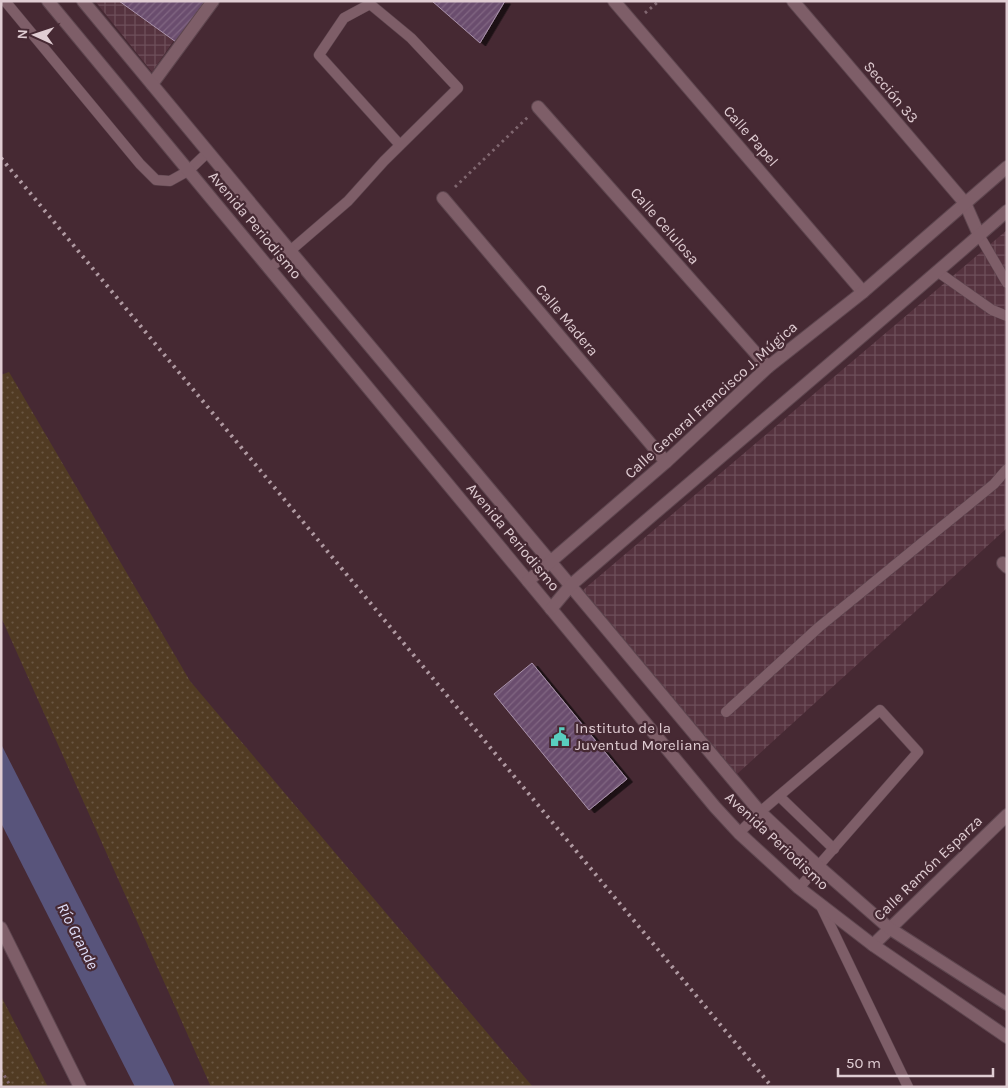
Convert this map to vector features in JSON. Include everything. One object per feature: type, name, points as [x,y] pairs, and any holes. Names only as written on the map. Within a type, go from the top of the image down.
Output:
[{"type":"street","name":"Avenida Periodismo","points":[[48,1],[715,807],[739,833],[799,888],[873,945],[1007,1037]]},
{"type":"street","name":"Avenida Periodismo","points":[[83,1],[760,812],[889,928],[1007,1004]]},
{"type":"street","points":[[152,84],[213,1]]},
{"type":"street","name":"Calle Papel","points":[[614,1],[863,292]]},
{"type":"street","name":"Sección 33","points":[[793,1],[965,203],[979,235]]},
{"type":"street","name":"Calle Celulosa","points":[[538,107],[768,367]]},
{"type":"street","name":"Calle General Francisco J. Múgica","points":[[528,581],[666,462],[768,367],[863,292],[1007,166]]},
{"type":"street","name":"Calle Madera","points":[[443,198],[666,462]]},
{"type":"street","points":[[551,609],[571,585],[1007,211]]},
{"type":"street","name":"Calle Ramón Esparza","points":[[873,945],[1007,815]]},
{"type":"street","points":[[1,928],[80,1087]]},
{"type":"lane","points":[[5,1],[140,164],[156,180],[170,181],[188,171],[208,152]]},
{"type":"lane","points":[[269,269],[291,252],[348,200],[458,88],[411,38],[370,4],[344,18],[319,55],[400,145]]},
{"type":"lane","points":[[979,235],[1007,284]]},
{"type":"lane","points":[[938,272],[992,310],[1007,316]]},
{"type":"lane","points":[[726,712],[819,627],[994,484],[1007,469]]},
{"type":"lane","points":[[739,833],[760,812],[880,710],[918,752],[799,888]]},
{"type":"lane","points":[[780,796],[834,849]]},
{"type":"lane","points":[[820,904],[908,1087]]},
{"type":"path","points":[[443,198],[538,107]]},
{"type":"path","points":[[1,1070],[11,1087]]},
{"type":"shaded area","points":[[95,1],[201,1],[152,72]]},
{"type":"shaded area","points":[[1007,230],[1007,528],[737,774],[583,590]]},
{"type":"shaded area","points":[[9,372],[190,681],[533,1087],[211,1087],[1,617],[1,375]]},
{"type":"shaded area","points":[[1,996],[48,1087],[1,1087]]},
{"type":"water","name":"Río Grande","points":[[1,744],[175,1087],[135,1087],[1,823]]},
{"type":"building","points":[[119,1],[205,1],[176,42]]},
{"type":"building","points":[[432,1],[505,1],[480,43]]},
{"type":"building","name":"Instituto de la Juventud Moreliana","points":[[532,663],[627,779],[589,810],[494,694]]},
{"type":"railway","points":[[1,158],[772,1087]]},
{"type":"place","name":"Instituto de la Juventud Moreliana","points":[[560,737]]}]
